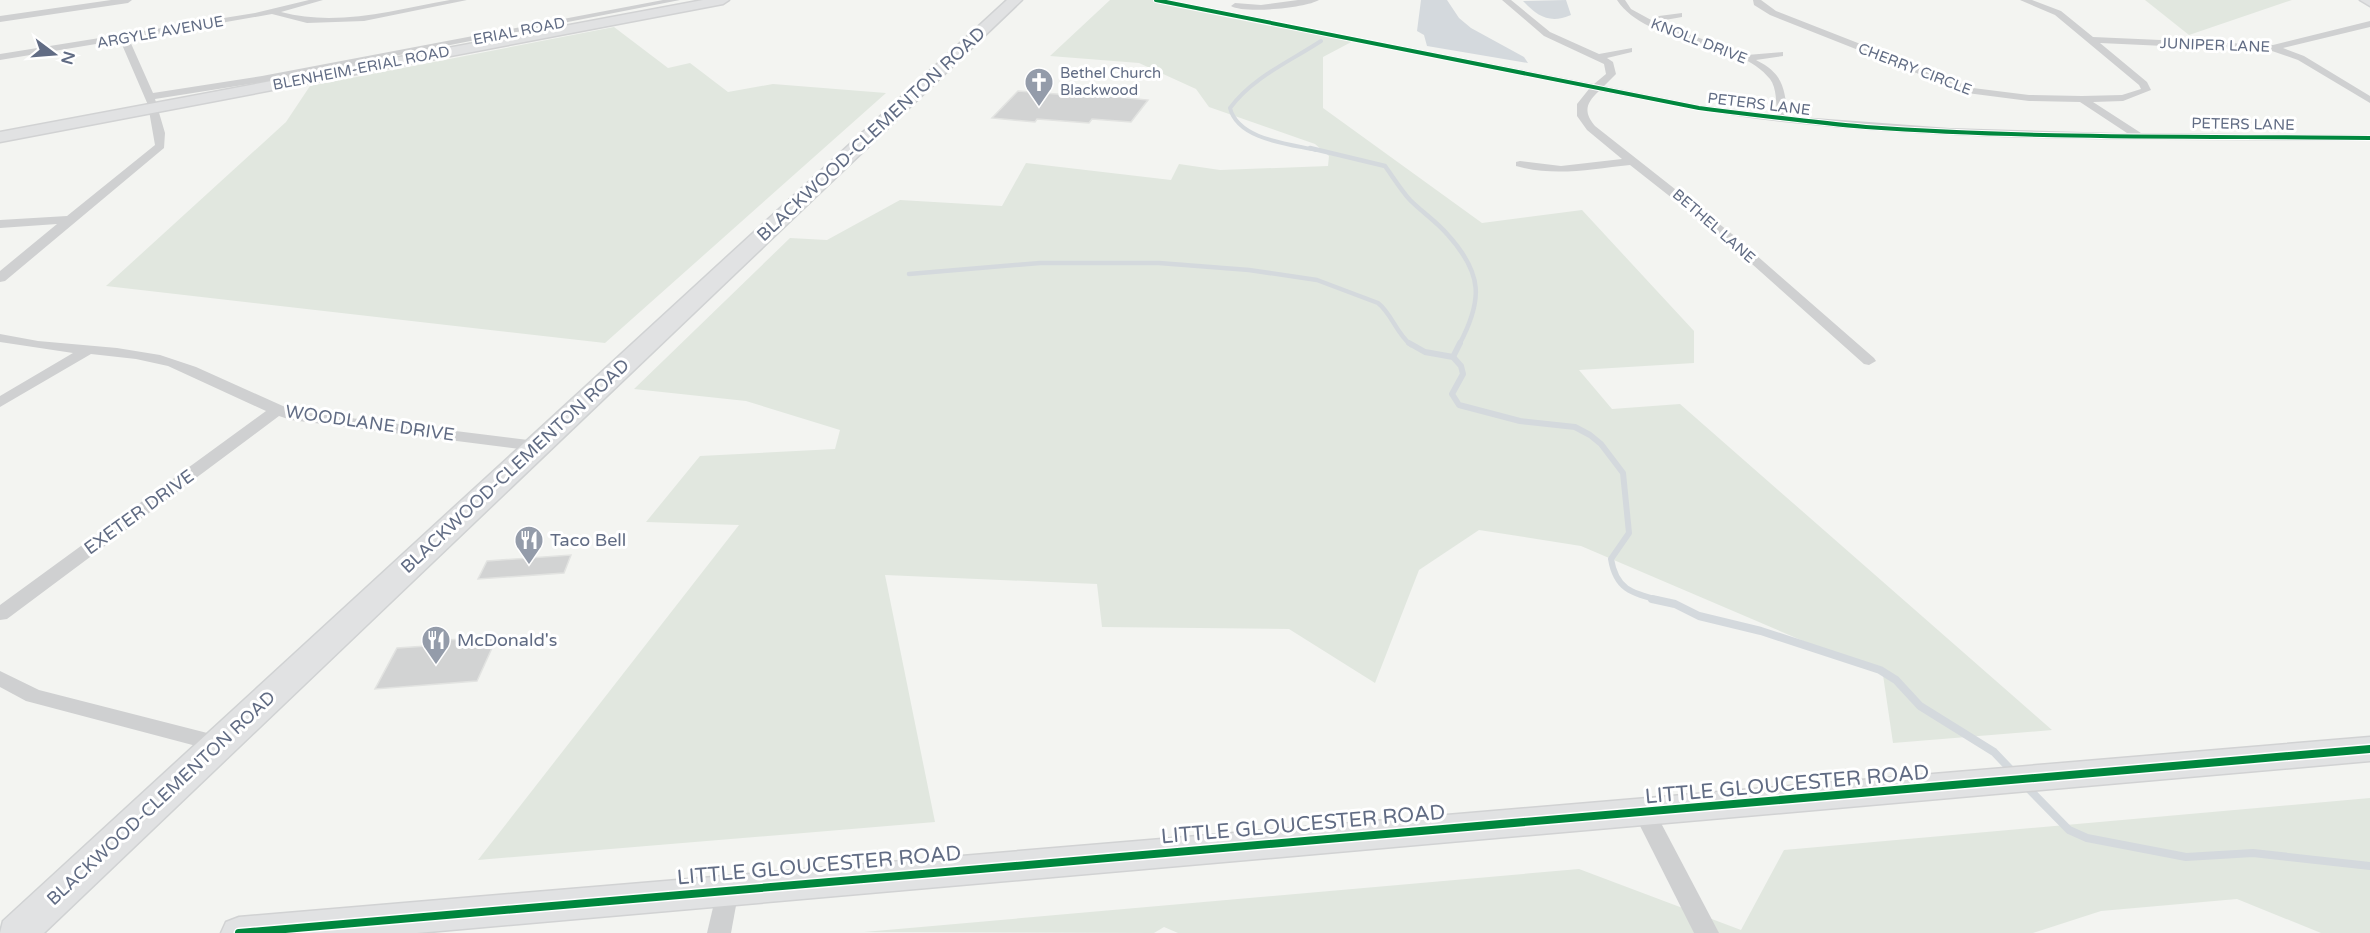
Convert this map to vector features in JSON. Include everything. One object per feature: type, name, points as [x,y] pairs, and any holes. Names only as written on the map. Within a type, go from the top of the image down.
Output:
[{"type":"main road","name":"BLACKWOOD-CLEMENTON ROAD","points":[[17,933],[1015,0]]},
{"type":"street","points":[[0,19],[128,0]]},
{"type":"street","name":"ARGYLE AVENUE","points":[[0,57],[272,12],[319,0]]},
{"type":"street","points":[[272,12],[309,21],[333,21],[464,0]]},
{"type":"street","name":"ERIAL ROAD","points":[[151,103],[273,77],[676,0]]},
{"type":"street","name":"BLENHEIM-ERIAL ROAD","points":[[0,137],[151,103],[723,0]]},
{"type":"street","name":"PETERS LANE","points":[[1156,0],[1699,108],[1783,119],[1896,130],[2370,138]]},
{"type":"street","points":[[1204,0],[1261,8],[1315,0]]},
{"type":"street","points":[[1506,0],[1547,34],[1608,62],[1611,74],[1594,87]]},
{"type":"street","name":"KNOLL DRIVE","points":[[1621,0],[1625,9],[1654,25],[1745,58],[1775,77],[1783,119]]},
{"type":"street","name":"CHERRY CIRCLE","points":[[1757,0],[1757,3],[1773,13],[1971,91],[2028,98],[2082,99],[2123,98],[2146,90],[2144,84],[2058,13],[2024,0]]},
{"type":"street","points":[[2366,0],[2370,2]]},
{"type":"street","points":[[1210,11],[1226,4]]},
{"type":"street","points":[[1654,25],[1662,18],[1679,15]]},
{"type":"street","name":"JUNIPER LANE","points":[[2093,40],[2273,48],[2370,24]]},
{"type":"street","points":[[2343,31],[2361,36]]},
{"type":"street","points":[[0,278],[160,146],[151,103],[124,38]]},
{"type":"street","points":[[2273,48],[2315,65],[2370,100]]},
{"type":"street","points":[[1600,57],[1629,50]]},
{"type":"street","points":[[1745,58],[1780,54]]},
{"type":"street","name":"BETHEL LANE","points":[[1594,87],[1583,106],[1582,118],[1632,161],[1686,202],[1869,361]]},
{"type":"street","points":[[2082,99],[2138,135]]},
{"type":"street","points":[[1520,164],[1532,168],[1552,169],[1632,161]]},
{"type":"street","points":[[0,224],[70,220]]},
{"type":"street","name":"WOODLANE DRIVE","points":[[0,338],[153,358],[188,367],[265,407],[291,415],[536,446]]},
{"type":"street","points":[[0,402],[88,350]]},
{"type":"street","name":"EXETER DRIVE","points":[[0,614],[277,410]]},
{"type":"street","points":[[0,678],[33,696],[219,744]]},
{"type":"street","name":"LITTLE GLOUCESTER ROAD","points":[[239,933],[727,889],[2370,749]]},
{"type":"street","points":[[1644,812],[1707,933]]},
{"type":"street","points":[[719,933],[727,889]]},
{"type":"shaded area","points":[[1110,0],[1158,0],[1357,39],[1323,57],[1323,108],[1482,223],[1582,210],[1694,331],[1694,363],[1579,370],[1612,409],[1680,404],[2052,730],[1893,743],[1883,675],[1581,546],[1479,530],[1419,570],[1375,683],[1289,629],[1102,627],[1097,584],[885,575],[935,822],[478,860],[739,525],[646,522],[700,456],[835,449],[840,430],[746,401],[634,389],[790,238],[827,240],[900,200],[1002,206],[1026,163],[1171,180],[1179,164],[1220,170],[1328,166],[1329,156],[1315,144],[1209,107],[1196,89],[1139,63],[1050,56]]},
{"type":"shaded area","points":[[1421,0],[1447,0],[1459,18],[1471,28],[1524,57],[1528,63],[1427,46],[1424,35],[1417,31]]},
{"type":"shaded area","points":[[1566,0],[1571,15],[1557,19],[1539,15],[1523,1]]},
{"type":"shaded area","points":[[2145,0],[2292,0],[2189,35]]},
{"type":"shaded area","points":[[614,27],[668,68],[690,63],[728,92],[773,84],[886,93],[605,343],[106,286],[286,122],[310,86]]},
{"type":"shaded area","points":[[2370,798],[2370,933],[2321,933],[2237,899],[2101,911],[2033,933],[1178,933],[1164,927],[1154,933],[864,932],[1579,869],[1741,930],[1784,850]]},
{"type":"building","name":"Bethel Church Blackwood","points":[[1018,91],[1148,100],[1131,122],[1092,119],[1089,123],[1037,119],[1035,122],[992,118]]},
{"type":"building","name":"Taco Bell","points":[[571,555],[564,573],[478,579],[487,561]]},
{"type":"building","name":"McDonald's","points":[[497,637],[477,681],[375,689],[397,648],[427,646],[429,641]]},
{"type":"waterway","points":[[1316,150],[1279,143],[1254,134],[1235,119],[1230,108],[1249,87],[1321,41]]},
{"type":"waterway","points":[[1310,148],[1385,166],[1410,200],[1444,230],[1460,249],[1468,262],[1476,288],[1472,314],[1453,357]]},
{"type":"waterway","points":[[909,274],[1040,263],[1159,263],[1249,270],[1317,280],[1378,303],[1409,343]]},
{"type":"waterway","points":[[1409,343],[1425,352],[1453,357]]},
{"type":"waterway","points":[[1453,357],[1461,366],[1463,374],[1452,394],[1459,405],[1520,421],[1575,427],[1601,444],[1623,473],[1629,533],[1611,559],[1613,569],[1626,588],[1659,600]]},
{"type":"waterway","points":[[1652,599],[1675,604],[1699,616],[1761,631],[1880,670],[1896,680],[1920,706],[1994,752],[2014,773]]},
{"type":"waterway","points":[[2025,785],[2069,830],[2087,838],[2186,857],[2253,853],[2370,866]]},
{"type":"cycle path","points":[[1156,0],[1699,108],[1782,119],[1866,127],[2034,135],[2370,138]]},
{"type":"cycle path","points":[[239,933],[2370,749]]},
{"type":"place","name":"Bethel Church Blackwood","points":[[1039,108]]},
{"type":"place","name":"Taco Bell","points":[[529,566]]},
{"type":"place","name":"McDonald's","points":[[436,666]]}]
